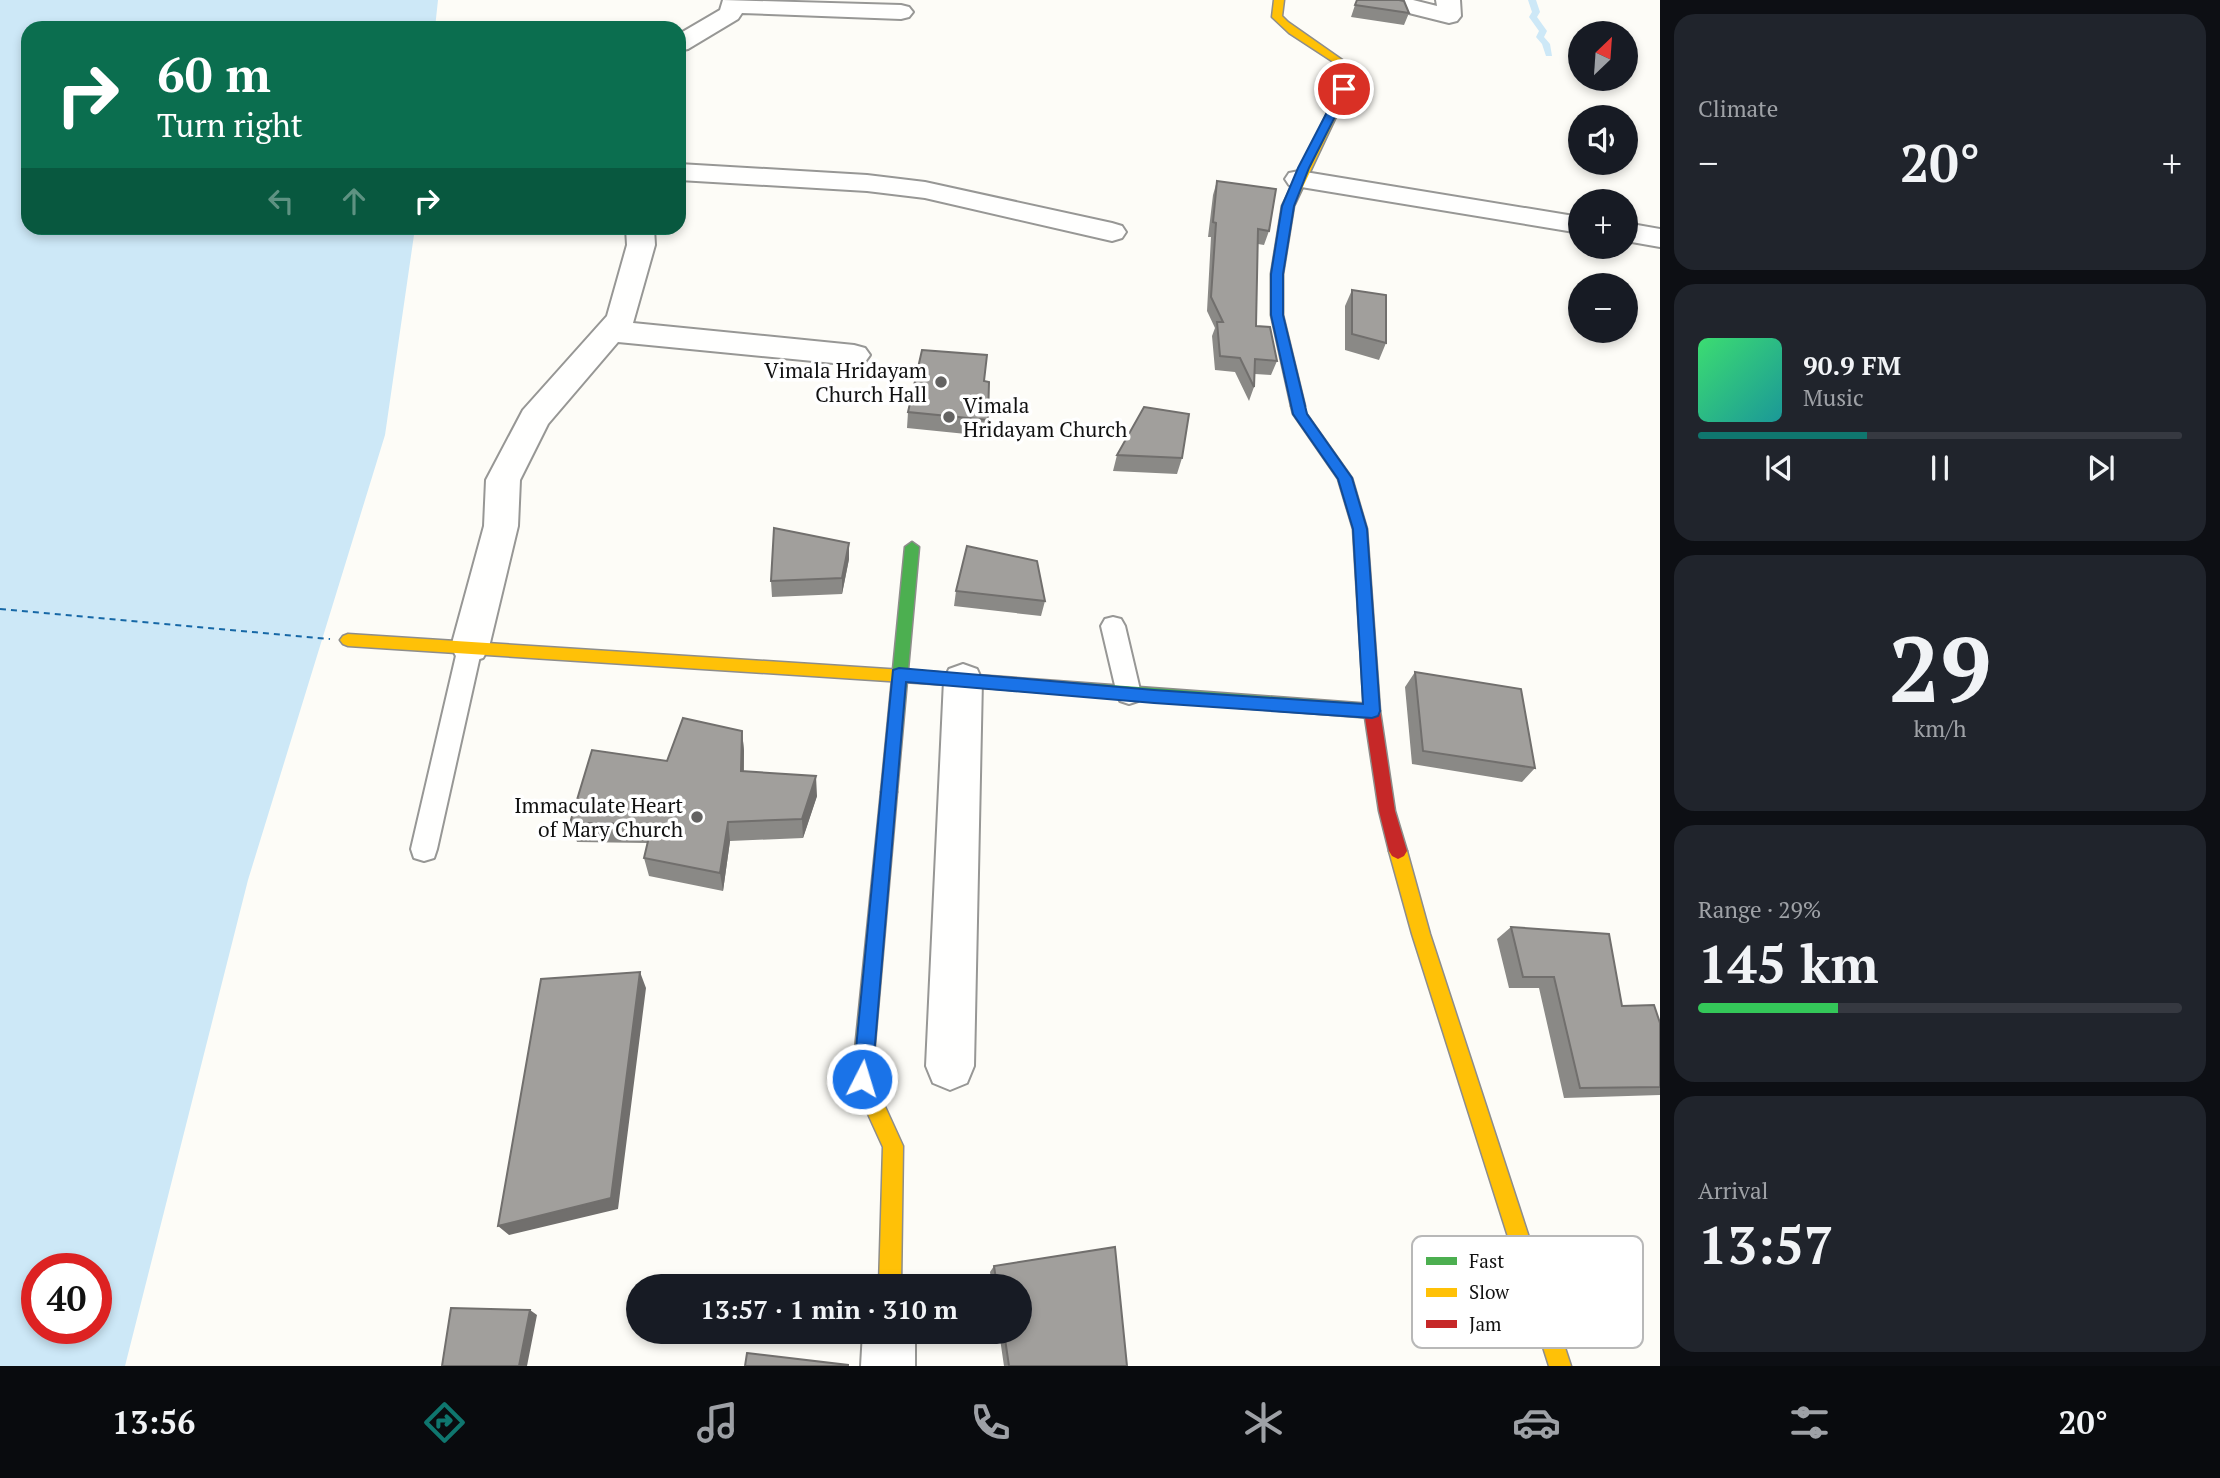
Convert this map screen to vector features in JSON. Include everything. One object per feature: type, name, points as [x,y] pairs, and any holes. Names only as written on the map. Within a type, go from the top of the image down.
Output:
[{"type":"street","points":[[1279,0],[1277,17],[1291,33],[1327,50],[1343,64],[1344,89],[1288,206],[1277,274],[1277,315],[1300,414],[1345,478],[1360,529],[1372,711],[1387,811],[1421,934],[1518,1236]]},
{"type":"street","points":[[1385,0],[1449,16],[1448,0]]},
{"type":"street","points":[[686,40],[730,14],[734,3],[901,12]]},
{"type":"street","points":[[686,173],[867,183],[925,190],[1112,232]]},
{"type":"street","points":[[1299,179],[1568,223]]},
{"type":"street","points":[[1638,234],[1660,238]]},
{"type":"street","points":[[470,648],[500,526],[503,481],[535,418],[621,319],[641,245],[640,235]]},
{"type":"street","points":[[610,331],[854,355]]},
{"type":"street","points":[[890,1274],[893,1146],[862,1079],[912,547]]},
{"type":"street","points":[[348,640],[899,675],[1372,711]]},
{"type":"street","points":[[950,1066],[963,680]]},
{"type":"street","points":[[888,1366],[889,1344]]},
{"type":"street","points":[[1554,1348],[1560,1366]]},
{"type":"lane","points":[[1113,626],[1129,694]]},
{"type":"lane","points":[[424,849],[470,648]]},
{"type":"water","points":[[0,0],[438,0],[436,21],[21,21],[21,235],[414,235],[385,435],[248,880],[125,1366],[0,1366]]},
{"type":"building","points":[[1357,0],[1404,1],[1409,13],[1355,5]]},
{"type":"building","points":[[1217,181],[1276,189],[1269,231],[1258,229],[1256,326],[1270,327],[1277,361],[1255,359],[1254,387],[1240,358],[1220,356],[1217,322],[1223,322],[1211,297]]},
{"type":"building","points":[[1352,290],[1386,295],[1386,343],[1352,334]]},
{"type":"building","points":[[922,350],[987,355],[984,381],[989,382],[988,420],[908,412]]},
{"type":"building","points":[[1144,407],[1189,414],[1182,458],[1117,455]]},
{"type":"building","points":[[774,528],[849,543],[842,578],[771,581]]},
{"type":"building","points":[[967,546],[1037,561],[1045,601],[956,591]]},
{"type":"building","points":[[1415,672],[1521,689],[1535,768],[1423,751]]},
{"type":"building","name":"Immaculate Heart of Mary Church","points":[[683,718],[742,731],[741,771],[816,776],[802,819],[728,822],[720,873],[644,858],[652,824],[570,823],[592,750],[667,761]]},
{"type":"building","points":[[1511,927],[1609,934],[1622,1006],[1654,1005],[1660,1023],[1660,1087],[1580,1088],[1554,977],[1523,977]]},
{"type":"building","points":[[640,972],[611,1198],[498,1226],[541,979]]},
{"type":"building","points":[[1115,1247],[1127,1366],[1009,1366],[1006,1344],[1032,1344],[1032,1274],[995,1274],[994,1266]]},
{"type":"building","points":[[451,1308],[530,1310],[519,1366],[442,1366]]},
{"type":"building","points":[[747,1353],[848,1365],[848,1366],[745,1366]]},
{"type":"waterway","points":[[1532,0],[1536,12],[1533,17],[1543,31],[1540,37],[1549,54]]},
{"type":"ferry route","points":[[0,609],[330,639]]},
{"type":"traffic: fast","points":[[889,792],[912,547]]},
{"type":"traffic: fast","points":[[949,679],[1372,711]]},
{"type":"traffic: slow","points":[[1279,0],[1277,17],[1284,25],[1343,64],[1344,89],[1288,206],[1277,274],[1277,315],[1298,406]]},
{"type":"traffic: slow","points":[[348,640],[949,679]]},
{"type":"traffic: slow","points":[[889,792],[862,1079],[893,1146],[890,1274]]},
{"type":"traffic: slow","points":[[1398,851],[1421,934],[1518,1236]]},
{"type":"traffic: slow","points":[[1554,1348],[1560,1366]]},
{"type":"traffic: jam","points":[[1298,406],[1300,414],[1345,478],[1360,529],[1372,711],[1387,811],[1398,851]]},
{"type":"place","name":"Vimala Hridayam Church Hall","points":[[941,382]]},
{"type":"place","name":"Vimala Hridayam Church","points":[[949,417]]},
{"type":"place","name":"Immaculate Heart of Mary Church","points":[[697,817]]},
{"type":"route","points":[[862,1079],[899,675],[1372,711],[1360,529],[1345,478],[1300,414],[1277,315],[1277,274],[1288,206],[1344,89]]}]
